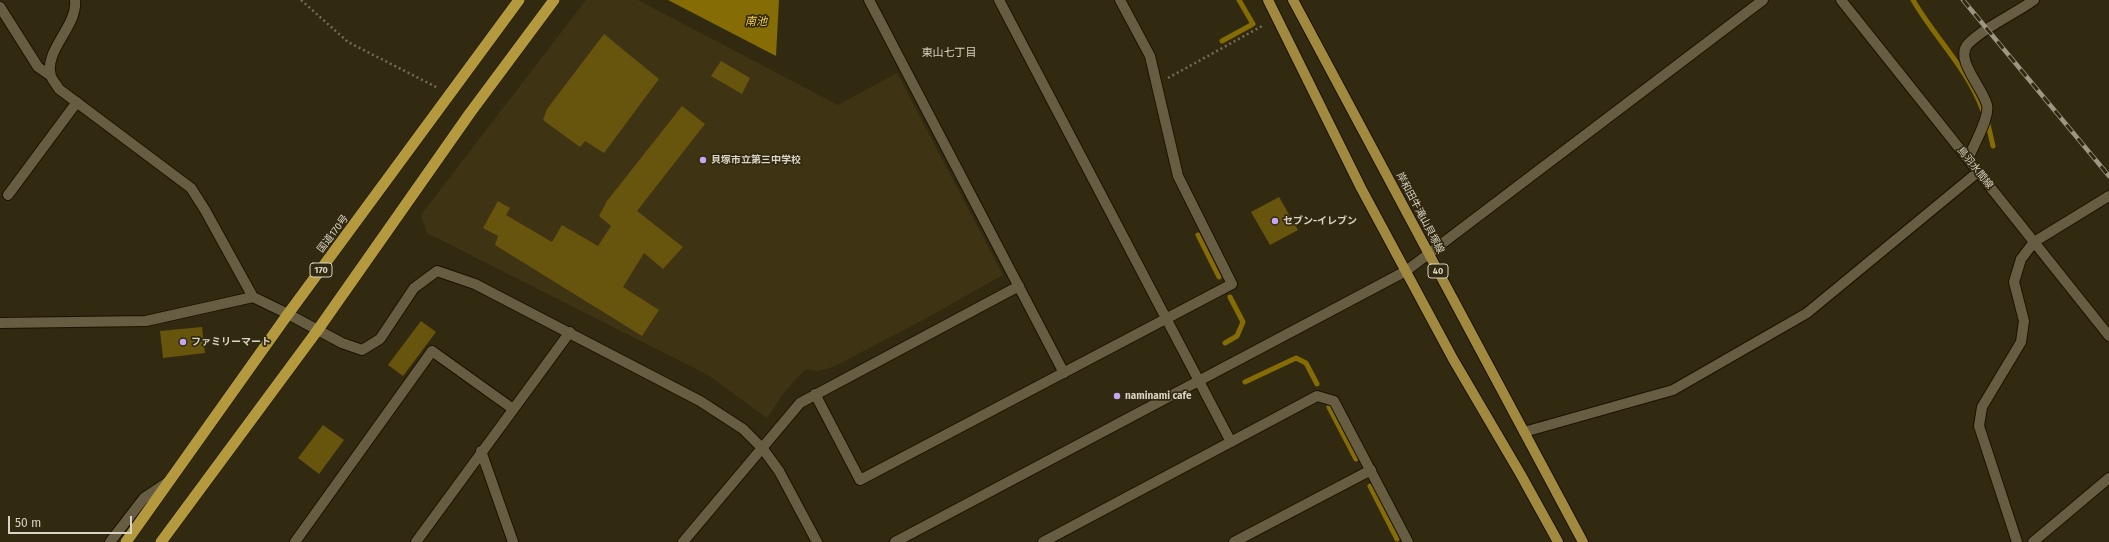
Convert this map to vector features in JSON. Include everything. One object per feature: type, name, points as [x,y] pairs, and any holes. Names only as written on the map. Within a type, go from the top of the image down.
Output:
[{"type":"highway","points":[[161,542],[317,331],[466,120],[554,0]]},
{"type":"highway","name":"国道170号","points":[[126,542],[288,314],[519,1]]},
{"type":"main road","points":[[1268,0],[1361,188],[1453,359],[1521,475],[1558,542]]},
{"type":"main road","name":"岸和田牛滝山貝塚線","points":[[1293,0],[1583,542]]},
{"type":"street","points":[[51,76],[50,61],[73,15],[75,0]]},
{"type":"street","points":[[869,0],[1064,373]]},
{"type":"street","points":[[999,0],[1198,382],[1231,442]]},
{"type":"street","points":[[816,394],[860,480],[1232,284],[1178,176],[1150,56],[1120,0]]},
{"type":"street","points":[[895,542],[1406,271],[1763,0]]},
{"type":"street","name":"鳥羽水間線","points":[[1841,0],[2109,336]]},
{"type":"street","points":[[1968,159],[1983,127],[1988,107],[1979,87],[1964,62],[1963,52],[1968,44],[1987,30],[2034,0]]},
{"type":"street","points":[[0,7],[38,67],[51,76],[60,89],[191,188],[205,210],[253,297],[288,314],[317,331],[342,343],[362,350],[380,339],[414,288],[437,271],[475,284],[570,332],[700,401],[743,429],[763,449],[779,471],[817,542]]},
{"type":"street","points":[[8,196],[77,102]]},
{"type":"street","points":[[1524,432],[1673,390],[1680,386],[1807,313],[1978,172]]},
{"type":"street","points":[[2017,542],[1979,426],[1982,407],[2021,342],[2024,321],[2014,282],[2021,258],[2034,242],[2109,196]]},
{"type":"street","points":[[683,542],[800,404],[816,394],[1019,286]]},
{"type":"street","points":[[0,323],[146,321],[253,297]]},
{"type":"street","points":[[416,542],[481,451],[570,332]]},
{"type":"street","points":[[295,542],[432,351],[512,409]]},
{"type":"street","points":[[1043,542],[1317,396],[1334,401],[1408,542]]},
{"type":"street","points":[[481,451],[513,542]]},
{"type":"street","points":[[1234,542],[1370,470]]},
{"type":"street","points":[[2033,542],[2109,478]]},
{"type":"street","points":[[110,542],[144,498],[172,479]]},
{"type":"path","points":[[300,0],[348,42],[451,94]]},
{"type":"path","points":[[1156,84],[1264,26]]},
{"type":"shaded area","name":"貝塚市立第三中学校","points":[[586,0],[638,0],[838,105],[897,73],[1003,275],[923,320],[833,367],[818,371],[806,369],[785,391],[767,418],[708,375],[427,233],[421,215]]},
{"type":"water","name":"南池","points":[[668,0],[779,0],[776,56]]},
{"type":"building","points":[[604,34],[659,79],[604,153],[585,141],[580,147],[543,120],[547,109]]},
{"type":"building","points":[[721,61],[750,78],[742,94],[711,76]]},
{"type":"building","points":[[682,106],[705,124],[637,211],[683,247],[663,269],[644,253],[623,287],[659,310],[642,336],[495,245],[498,236],[483,228],[498,201],[510,208],[506,215],[552,242],[562,225],[598,246],[611,226],[599,216],[607,201]]},
{"type":"building","name":"セブン-イレブン","points":[[1279,197],[1298,230],[1270,245],[1251,212]]},
{"type":"building","points":[[421,321],[436,332],[403,376],[388,365]]},
{"type":"building","name":"ファミリーマート","points":[[202,327],[205,353],[163,358],[160,331]]},
{"type":"building","points":[[323,425],[344,440],[319,474],[298,458]]},
{"type":"waterway","points":[[1222,41],[1253,24],[1239,0]]},
{"type":"waterway","points":[[1913,0],[1969,81],[1983,111]]},
{"type":"waterway","points":[[1988,124],[1993,146]]},
{"type":"waterway","points":[[1198,235],[1219,277]]},
{"type":"waterway","points":[[1225,343],[1237,336],[1243,322],[1230,297]]},
{"type":"waterway","points":[[1245,382],[1296,358],[1306,363],[1317,384]]},
{"type":"waterway","points":[[1329,407],[1356,459]]},
{"type":"waterway","points":[[1370,486],[1397,539]]},
{"type":"railway","points":[[1963,0],[2109,176]]},
{"type":"place","name":"貝塚市立第三中学校","points":[[703,160]]},
{"type":"place","name":"セブン-イレブン","points":[[1275,221]]},
{"type":"place","name":"ファミリーマート","points":[[183,342]]},
{"type":"place","name":"naminami cafe","points":[[1117,396]]},
{"type":"district","name":"東山七丁目","points":[[949,53]]}]
